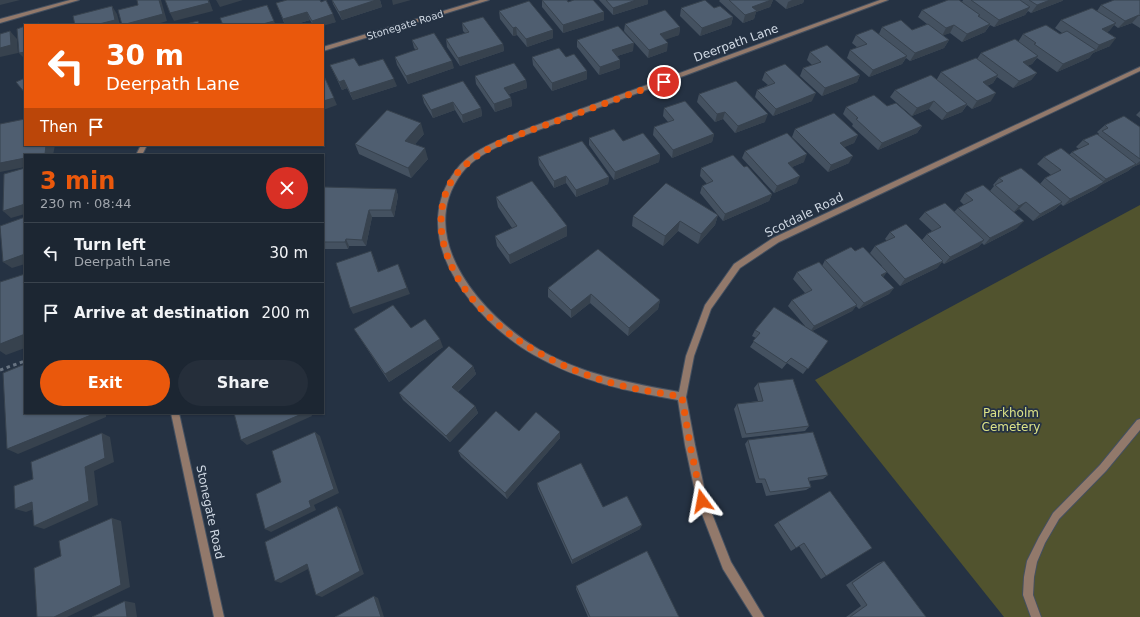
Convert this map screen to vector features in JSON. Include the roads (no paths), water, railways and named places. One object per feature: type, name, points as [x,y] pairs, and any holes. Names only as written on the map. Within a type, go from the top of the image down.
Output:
[{"type":"street","points":[[0,21],[76,0]]},
{"type":"street","name":"Stonegate Road","points":[[324,49],[486,0]]},
{"type":"street","name":"Deerpath Lane","points":[[682,397],[605,381],[537,353],[505,331],[484,311],[466,289],[453,268],[445,247],[440,227],[441,208],[449,188],[459,171],[476,156],[491,148],[539,128],[885,0]]},
{"type":"street","name":"Scotdale Road","points":[[759,617],[727,565],[702,501],[690,445],[682,397],[690,356],[708,308],[737,266],[776,240],[1140,69]]},
{"type":"street","name":"Stonegate Road","points":[[174,414],[219,617]]},
{"type":"street","points":[[1036,617],[1028,595],[1029,577],[1032,561],[1042,540],[1056,516],[1103,468],[1140,423]]},
{"type":"park label","name":"Parkholm Cemetery","points":[[1011,420]]}]
